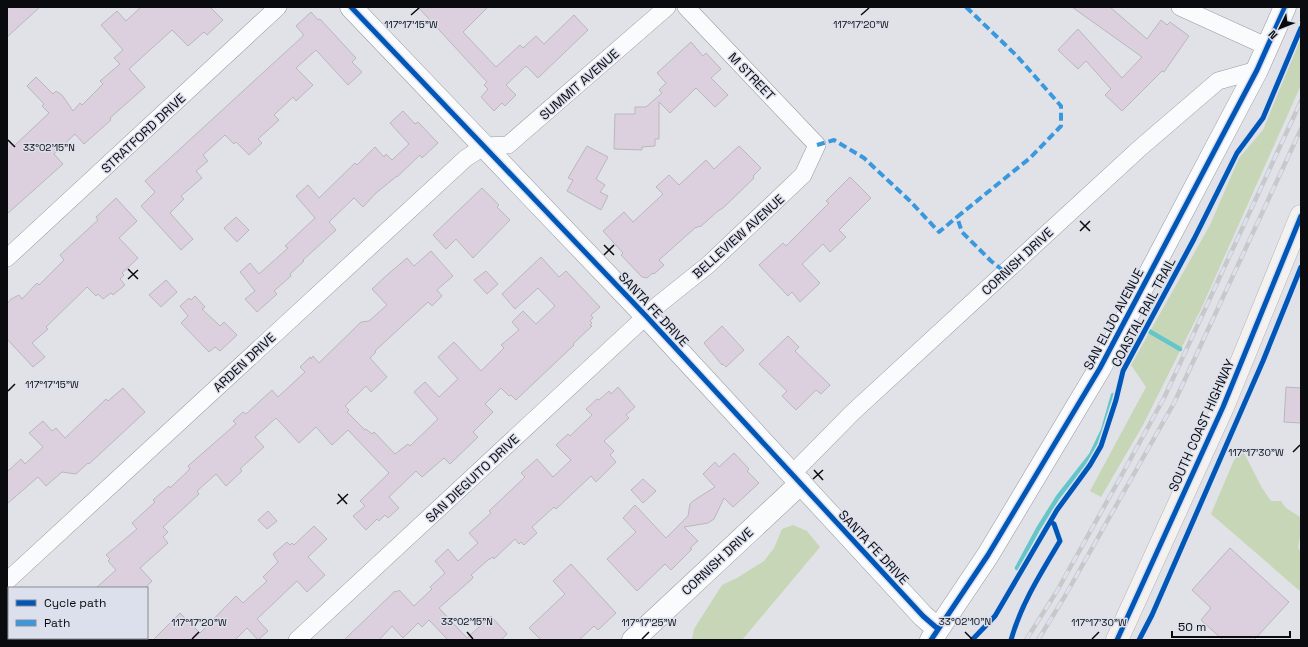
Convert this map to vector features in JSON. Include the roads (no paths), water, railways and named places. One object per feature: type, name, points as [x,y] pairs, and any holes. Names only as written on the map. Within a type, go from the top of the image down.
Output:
[{"type":"main road","name":"SANTA FE DRIVE","points":[[351,7],[646,316],[923,616],[935,635]]},
{"type":"main road","name":"SAN ELIJO AVENUE","points":[[935,635],[988,555],[1100,368],[1257,70],[1285,7]]},
{"type":"main road","name":"SOUTH COAST HIGHWAY","points":[[1117,640],[1223,407],[1301,216]]},
{"type":"main road","name":"CORNISH DRIVE","points":[[633,640],[796,478]]},
{"type":"street","name":"STRATFORD DRIVE","points":[[7,258],[278,7]]},
{"type":"street","name":"SUMMIT AVENUE","points":[[485,146],[508,145],[667,7]]},
{"type":"street","name":"M STREET","points":[[686,7],[817,145]]},
{"type":"street","points":[[1180,7],[1268,47]]},
{"type":"street","name":"CORNISH DRIVE","points":[[796,478],[852,413],[1140,148],[1218,81],[1257,70]]},
{"type":"street","name":"BELLEVIEW AVENUE","points":[[646,316],[708,264],[803,175],[817,145]]},
{"type":"street","name":"ARDEN DRIVE","points":[[7,581],[466,158],[485,146]]},
{"type":"street","name":"SAN DIEGUITO DRIVE","points":[[297,640],[646,316]]},
{"type":"waterway","points":[[1149,331],[1180,349]]},
{"type":"waterway","points":[[1017,568],[1038,529],[1058,497],[1091,455],[1103,430],[1113,395]]},
{"type":"railway","points":[[1026,640],[1057,591],[1164,398],[1301,101]]},
{"type":"railway","points":[[1038,640],[1065,596],[1174,403],[1301,129]]}]
